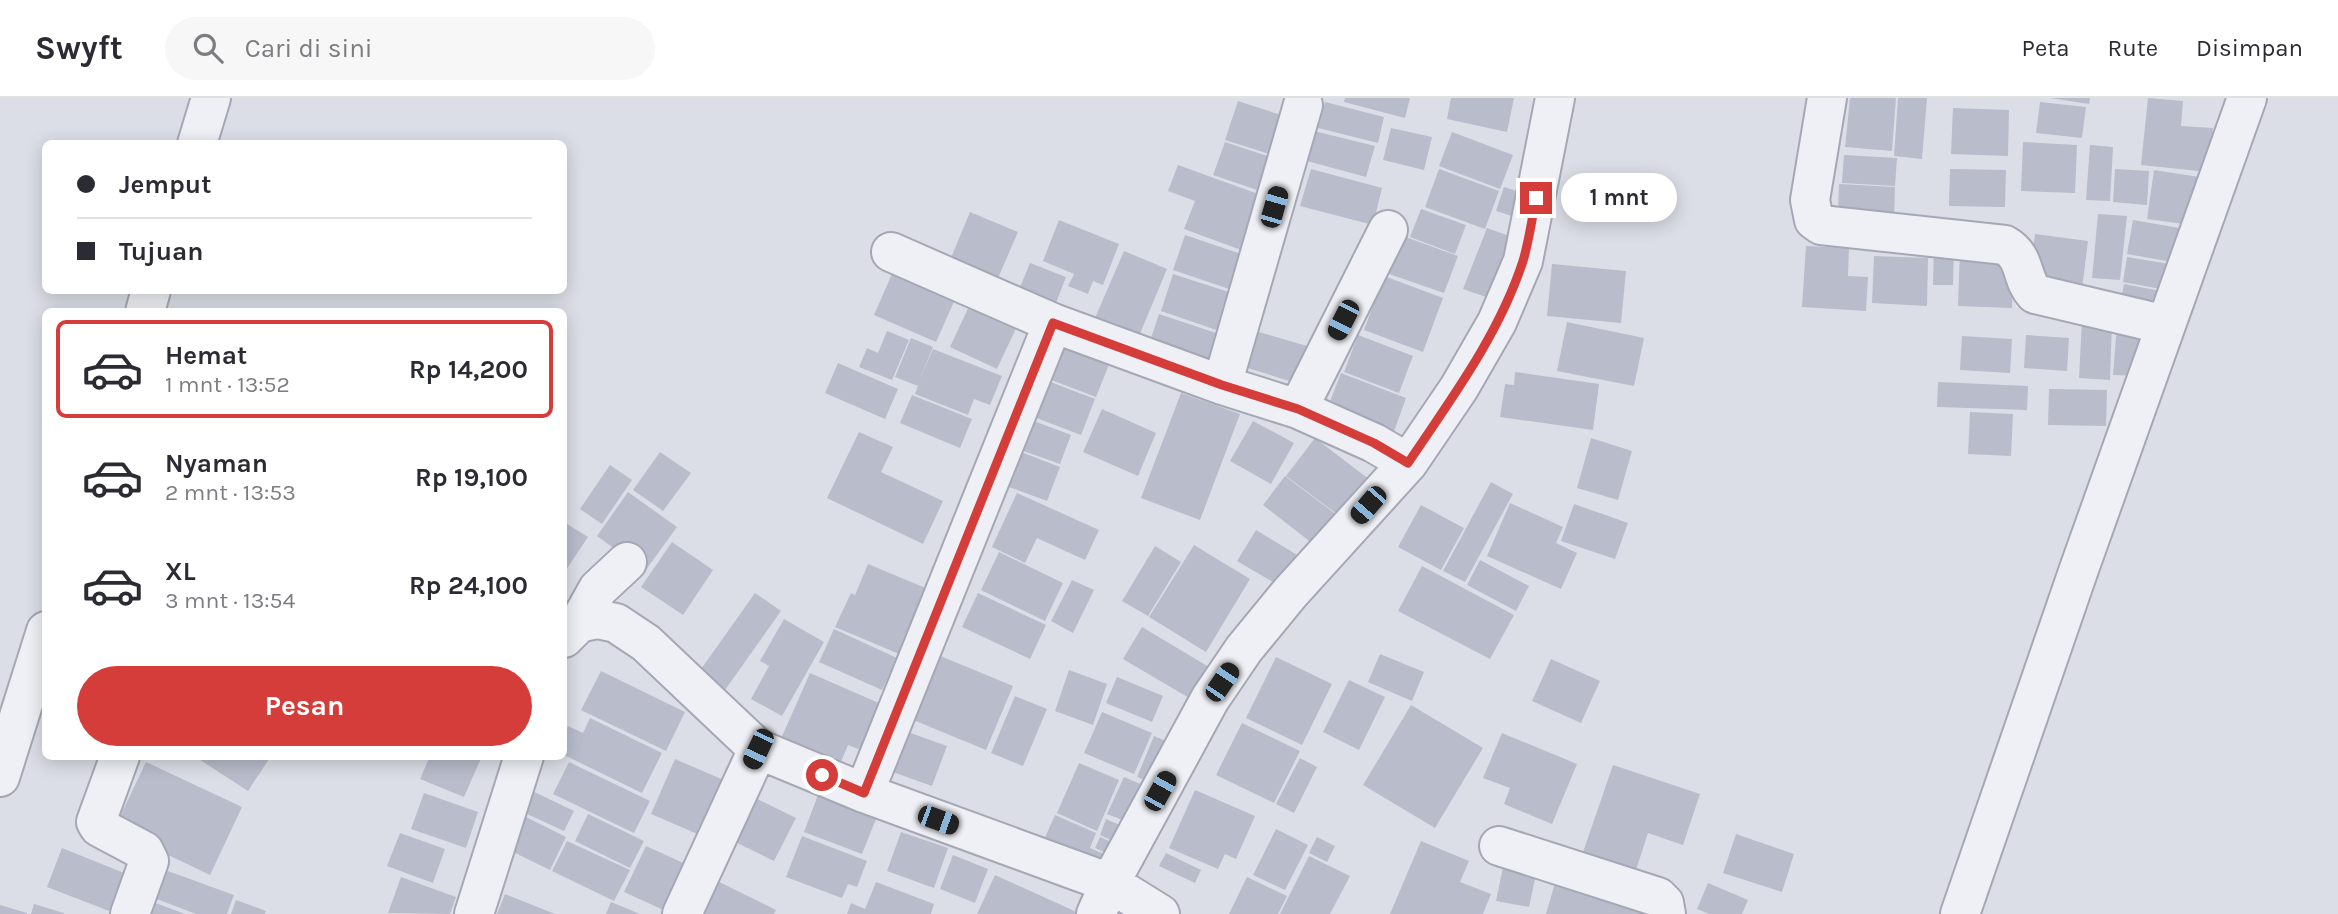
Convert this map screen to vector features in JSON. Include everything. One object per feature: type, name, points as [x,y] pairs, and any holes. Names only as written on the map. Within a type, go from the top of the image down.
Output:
[{"type":"street","points":[[198,140],[211,98]]},
{"type":"street","points":[[1103,899],[1210,699],[1244,649],[1290,593],[1408,463],[1459,388],[1497,322],[1523,261],[1555,98]]},
{"type":"street","points":[[1827,98],[1810,200],[1814,220],[1821,225],[2005,245],[2015,251],[2030,289],[2035,294],[2166,325]]},
{"type":"street","points":[[1960,914],[2247,98]]},
{"type":"street","points":[[1222,385],[1303,105]]},
{"type":"street","points":[[1298,409],[1388,230]]},
{"type":"street","points":[[891,252],[1053,323],[1222,385],[1298,409],[1374,443],[1408,463]]},
{"type":"street","points":[[864,793],[1053,323]]},
{"type":"street","points":[[571,630],[598,589],[627,562]]},
{"type":"street","points":[[571,630],[597,619],[616,623],[646,643],[758,749],[1103,899],[1160,914]]},
{"type":"street","points":[[0,777],[42,644]]},
{"type":"street","points":[[682,914],[758,749]]},
{"type":"street","points":[[119,760],[96,822],[99,827],[144,851],[149,861],[130,914]]},
{"type":"street","points":[[474,914],[523,760]]},
{"type":"street","points":[[1499,846],[1658,897],[1664,903],[1666,914]]},
{"type":"building","points":[[1345,98],[1410,98],[1405,118],[1344,102]]},
{"type":"building","points":[[1451,98],[1514,98],[1507,132],[1447,119]]},
{"type":"building","points":[[1850,98],[1896,98],[1892,151],[1845,147]]},
{"type":"building","points":[[1898,98],[1927,98],[1922,159],[1894,156]]},
{"type":"building","points":[[2050,98],[2090,98],[2089,104]]},
{"type":"building","points":[[2148,98],[2183,101],[2181,126],[2213,128],[2209,172],[2141,165]]},
{"type":"building","points":[[1238,101],[1281,115],[1269,154],[1225,140]]},
{"type":"building","points":[[1325,102],[1384,117],[1378,143],[1318,128]]},
{"type":"building","points":[[2040,102],[2086,107],[2082,138],[2036,133]]},
{"type":"building","points":[[1953,108],[2009,110],[2008,156],[1951,154]]},
{"type":"building","points":[[1391,128],[1432,137],[1424,170],[1383,160]]},
{"type":"building","points":[[1314,131],[1375,146],[1366,177],[1307,161]]},
{"type":"building","points":[[1452,132],[1513,155],[1500,189],[1439,166]]},
{"type":"building","points":[[1225,142],[1283,161],[1272,195],[1213,175]]},
{"type":"building","points":[[2023,142],[2077,145],[2075,193],[2021,191]]},
{"type":"building","points":[[2090,145],[2113,147],[2110,201],[2086,200]]},
{"type":"building","points":[[1844,155],[1897,158],[1895,186],[1842,183]]},
{"type":"building","points":[[1178,165],[1272,199],[1252,254],[1184,229],[1195,201],[1168,191]]},
{"type":"building","points":[[1311,169],[1382,188],[1373,225],[1300,206]]},
{"type":"building","points":[[1439,169],[1499,191],[1485,229],[1425,207]]},
{"type":"building","points":[[1950,169],[2006,170],[2005,207],[1949,206]]},
{"type":"building","points":[[2115,169],[2149,171],[2147,205],[2113,202]]},
{"type":"building","points":[[2154,170],[2206,178],[2199,226],[2147,219]]},
{"type":"building","points":[[1839,184],[1895,187],[1894,220],[1838,216]]},
{"type":"building","points":[[1504,187],[1532,196],[1524,220],[1496,211]]},
{"type":"building","points":[[1421,209],[1466,225],[1455,254],[1410,237]]},
{"type":"building","points":[[970,212],[1018,232],[995,285],[948,265]]},
{"type":"building","points":[[2098,214],[2127,216],[2120,280],[2092,278]]},
{"type":"building","points":[[1059,220],[1119,244],[1103,285],[1093,281],[1088,294],[1068,286],[1074,274],[1043,261]]},
{"type":"building","points":[[2133,220],[2185,229],[2178,263],[2127,254]]},
{"type":"building","points":[[1487,228],[1515,238],[1492,299],[1463,289]]},
{"type":"building","points":[[2035,234],[2088,241],[2082,289],[2028,283]]},
{"type":"building","points":[[1185,235],[1253,258],[1241,293],[1173,270]]},
{"type":"building","points":[[1403,236],[1458,256],[1444,293],[1389,274]]},
{"type":"building","points":[[1806,246],[1849,248],[1848,276],[1868,277],[1866,311],[1802,307]]},
{"type":"building","points":[[1934,247],[1954,247],[1953,285],[1933,285]]},
{"type":"building","points":[[1960,249],[2014,251],[2012,308],[1958,306]]},
{"type":"building","points":[[1124,251],[1167,269],[1139,336],[1095,318]]},
{"type":"building","points":[[1874,256],[1928,258],[1927,306],[1872,303]]},
{"type":"building","points":[[2127,257],[2182,266],[2177,292],[2123,282]]},
{"type":"building","points":[[1030,263],[1066,277],[1053,311],[1016,297]]},
{"type":"building","points":[[1552,264],[1626,271],[1621,323],[1547,316]]},
{"type":"building","points":[[895,267],[957,295],[936,342],[874,315]]},
{"type":"building","points":[[1173,274],[1241,296],[1228,334],[1161,311]]},
{"type":"building","points":[[1384,276],[1443,298],[1423,352],[1364,330]]},
{"type":"building","points":[[2124,284],[2171,293],[2166,318],[2119,310]]},
{"type":"building","points":[[971,302],[1018,324],[997,369],[950,347]]},
{"type":"building","points":[[1159,314],[1228,337],[1218,367],[1149,344]]},
{"type":"building","points":[[2082,320],[2112,321],[2110,380],[2079,378]]},
{"type":"building","points":[[1567,322],[1644,338],[1634,386],[1557,371]]},
{"type":"building","points":[[2117,325],[2143,326],[2140,376],[2113,375]]},
{"type":"building","points":[[887,331],[909,340],[892,380],[859,367],[867,348],[878,353]]},
{"type":"building","points":[[1259,332],[1314,348],[1302,385],[1248,368]]},
{"type":"building","points":[[1358,335],[1413,356],[1399,393],[1344,372]]},
{"type":"building","points":[[2026,335],[2069,338],[2067,371],[2024,368]]},
{"type":"building","points":[[1962,336],[2012,339],[2010,373],[1960,370]]},
{"type":"building","points":[[911,338],[933,347],[919,381],[933,349],[1002,376],[990,405],[974,399],[968,415],[915,394],[918,386],[895,377]]},
{"type":"building","points":[[1052,339],[1110,362],[1096,397],[1038,375]]},
{"type":"building","points":[[838,363],[898,389],[885,419],[825,393]]},
{"type":"building","points":[[1515,372],[1599,384],[1593,430],[1500,417],[1505,384],[1514,385]]},
{"type":"building","points":[[1341,373],[1406,398],[1392,437],[1326,412]]},
{"type":"building","points":[[1035,376],[1095,399],[1081,435],[1021,412]]},
{"type":"building","points":[[1938,382],[2028,386],[2027,410],[1937,407]]},
{"type":"building","points":[[2049,389],[2107,390],[2106,426],[2048,425]]},
{"type":"building","points":[[1181,393],[1240,414],[1200,520],[1141,498]]},
{"type":"building","points":[[912,395],[972,419],[960,448],[900,423]]},
{"type":"building","points":[[1102,409],[1156,433],[1138,476],[1083,452]]},
{"type":"building","points":[[1970,412],[2013,414],[2011,456],[1968,454]]},
{"type":"building","points":[[1018,415],[1071,435],[1060,464],[1007,445]]},
{"type":"building","points":[[1253,421],[1294,443],[1271,484],[1230,461]]},
{"type":"building","points":[[859,432],[893,447],[881,472],[943,501],[923,544],[827,498]]},
{"type":"building","points":[[1315,438],[1374,483],[1345,520],[1286,476]]},
{"type":"building","points":[[1591,438],[1632,451],[1618,500],[1577,488]]},
{"type":"building","points":[[1006,446],[1060,467],[1047,501],[993,481]]},
{"type":"building","points":[[660,452],[691,473],[663,511],[633,490]]},
{"type":"building","points":[[610,465],[632,480],[602,524],[580,509]]},
{"type":"building","points":[[1285,476],[1345,521],[1322,551],[1263,505]]},
{"type":"building","points":[[1491,482],[1513,494],[1465,582],[1443,571]]},
{"type":"building","points":[[628,492],[677,527],[645,571],[597,536]]},
{"type":"building","points":[[1017,493],[1099,530],[1085,560],[1037,538],[1025,563],[992,547]]},
{"type":"building","points":[[1510,503],[1563,527],[1556,543],[1577,553],[1561,589],[1487,556]]},
{"type":"building","points":[[1574,504],[1628,523],[1615,559],[1561,541]]},
{"type":"building","points":[[1421,505],[1464,528],[1441,570],[1398,547]]},
{"type":"building","points":[[567,524],[588,537],[567,568]]},
{"type":"building","points":[[1256,530],[1304,559],[1285,589],[1237,561]]},
{"type":"building","points":[[672,542],[713,570],[683,615],[641,587]]},
{"type":"building","points":[[1194,545],[1250,579],[1206,652],[1149,617]]},
{"type":"building","points":[[1155,546],[1181,562],[1148,616],[1122,601]]},
{"type":"building","points":[[999,552],[1063,583],[1045,621],[981,590]]},
{"type":"building","points":[[1480,560],[1529,586],[1516,611],[1467,585]]},
{"type":"building","points":[[868,564],[940,594],[911,659],[835,627],[851,593],[855,595]]},
{"type":"building","points":[[1422,566],[1514,615],[1490,659],[1398,611]]},
{"type":"building","points":[[1072,580],[1094,590],[1073,633],[1051,621]]},
{"type":"building","points":[[755,593],[781,611],[725,690],[699,672]]},
{"type":"building","points":[[978,593],[1046,625],[1030,659],[962,627]]},
{"type":"building","points":[[784,619],[824,642],[782,716],[751,699],[769,666],[760,661]]},
{"type":"building","points":[[1142,627],[1214,670],[1196,702],[1123,659]]},
{"type":"building","points":[[834,629],[897,658],[882,690],[819,662]]},
{"type":"building","points":[[933,653],[1013,686],[986,750],[906,717]]},
{"type":"building","points":[[1380,654],[1424,672],[1412,701],[1368,682]]},
{"type":"building","points":[[1276,657],[1332,684],[1302,745],[1246,718]]},
{"type":"building","points":[[1551,659],[1600,681],[1581,723],[1532,701]]},
{"type":"building","points":[[1069,670],[1107,684],[1093,725],[1055,711]]},
{"type":"building","points":[[601,671],[685,712],[666,751],[581,710]]},
{"type":"building","points":[[810,673],[888,707],[868,753],[848,745],[835,776],[776,750]]},
{"type":"building","points":[[1117,677],[1163,696],[1152,722],[1106,703]]},
{"type":"building","points":[[1349,680],[1385,697],[1359,750],[1323,732]]},
{"type":"building","points":[[1015,696],[1047,709],[1023,766],[991,753]]},
{"type":"building","points":[[1411,705],[1483,748],[1435,828],[1363,785]]},
{"type":"building","points":[[1102,712],[1152,733],[1134,774],[1084,753]]},
{"type":"building","points":[[590,718],[662,753],[642,793],[567,756],[568,726],[583,733]]},
{"type":"building","points":[[1242,723],[1300,751],[1274,803],[1216,775]]},
{"type":"building","points":[[905,731],[947,746],[932,786],[890,771]]},
{"type":"building","points":[[1502,733],[1577,764],[1552,824],[1504,804],[1510,788],[1483,778]]},
{"type":"building","points":[[1154,736],[1173,744],[1156,785],[1137,777]]},
{"type":"building","points":[[1300,758],[1317,767],[1294,813],[1276,804]]},
{"type":"building","points":[[675,759],[726,781],[702,836],[651,814]]},
{"type":"building","points":[[200,760],[268,760],[248,791]]},
{"type":"building","points":[[428,760],[480,760],[464,797],[420,779]]},
{"type":"building","points":[[146,762],[242,807],[210,875],[114,829]]},
{"type":"building","points":[[569,762],[650,801],[634,833],[553,794]]},
{"type":"building","points":[[1079,763],[1119,780],[1097,831],[1057,813]]},
{"type":"building","points":[[1613,765],[1700,794],[1683,845],[1648,833],[1635,873],[1582,855]]},
{"type":"building","points":[[1124,777],[1152,789],[1136,825],[1107,814]]},
{"type":"building","points":[[524,787],[574,811],[564,831],[514,808]]},
{"type":"building","points":[[821,787],[880,809],[862,854],[804,832]]},
{"type":"building","points":[[1195,790],[1255,816],[1236,859],[1225,854],[1218,869],[1169,848]]},
{"type":"building","points":[[424,793],[478,812],[466,848],[411,829]]},
{"type":"building","points":[[749,795],[796,818],[774,861],[727,838]]},
{"type":"building","points":[[518,813],[566,837],[550,870],[501,846]]},
{"type":"building","points":[[588,814],[644,841],[630,868],[575,841]]},
{"type":"building","points":[[1055,815],[1096,833],[1090,848],[1111,857],[1102,878],[1039,851]]},
{"type":"building","points":[[1106,819],[1129,829],[1122,845],[1100,835]]},
{"type":"building","points":[[1276,829],[1308,845],[1285,890],[1253,875]]},
{"type":"building","points":[[901,832],[948,848],[934,888],[887,871]]},
{"type":"building","points":[[400,833],[445,849],[433,883],[387,866]]},
{"type":"building","points":[[1736,834],[1794,854],[1782,892],[1723,873]]},
{"type":"building","points":[[802,836],[867,861],[857,887],[848,884],[842,898],[786,877]]},
{"type":"building","points":[[1100,837],[1120,846],[1115,857],[1095,848]]},
{"type":"building","points":[[1317,837],[1335,846],[1327,862],[1309,853]]},
{"type":"building","points":[[567,841],[630,870],[614,901],[552,871]]},
{"type":"building","points":[[1421,841],[1469,861],[1460,882],[1491,894],[1483,914],[1390,914]]},
{"type":"building","points":[[646,846],[692,867],[670,913],[624,892]]},
{"type":"building","points":[[62,848],[124,873],[109,911],[47,887]]},
{"type":"building","points":[[1166,853],[1201,870],[1195,883],[1159,866]]},
{"type":"building","points":[[953,855],[988,869],[975,903],[940,889]]},
{"type":"building","points":[[1309,856],[1350,876],[1330,914],[1280,914]]},
{"type":"building","points":[[1503,867],[1536,874],[1529,907],[1496,901]]},
{"type":"building","points":[[165,870],[234,895],[227,914],[196,914],[154,898]]},
{"type":"building","points":[[995,875],[1081,914],[977,914]]},
{"type":"building","points":[[707,876],[776,910],[774,914],[697,914]]},
{"type":"building","points":[[401,877],[456,897],[450,914],[388,913]]},
{"type":"building","points":[[1247,877],[1287,896],[1278,914],[1229,914]]},
{"type":"building","points":[[876,882],[934,904],[931,914],[847,914],[851,903],[865,909]]},
{"type":"building","points":[[1555,883],[1654,914],[1546,914]]},
{"type":"building","points":[[1708,883],[1748,900],[1742,914],[1709,914],[1697,909]]},
{"type":"building","points":[[505,894],[555,914],[497,914]]},
{"type":"building","points":[[236,900],[266,911],[265,914],[231,914]]},
{"type":"building","points":[[153,902],[185,914],[149,914]]},
{"type":"building","points":[[611,902],[640,914],[606,914]]},
{"type":"building","points":[[34,904],[64,913],[64,914],[31,914]]},
{"type":"building","points":[[0,905],[27,913],[27,914],[0,914]]},
{"type":"route","points":[[822,775],[864,793],[1053,323],[1222,385],[1298,409],[1374,443],[1408,463],[1459,388],[1497,322],[1523,261],[1536,198]]}]
